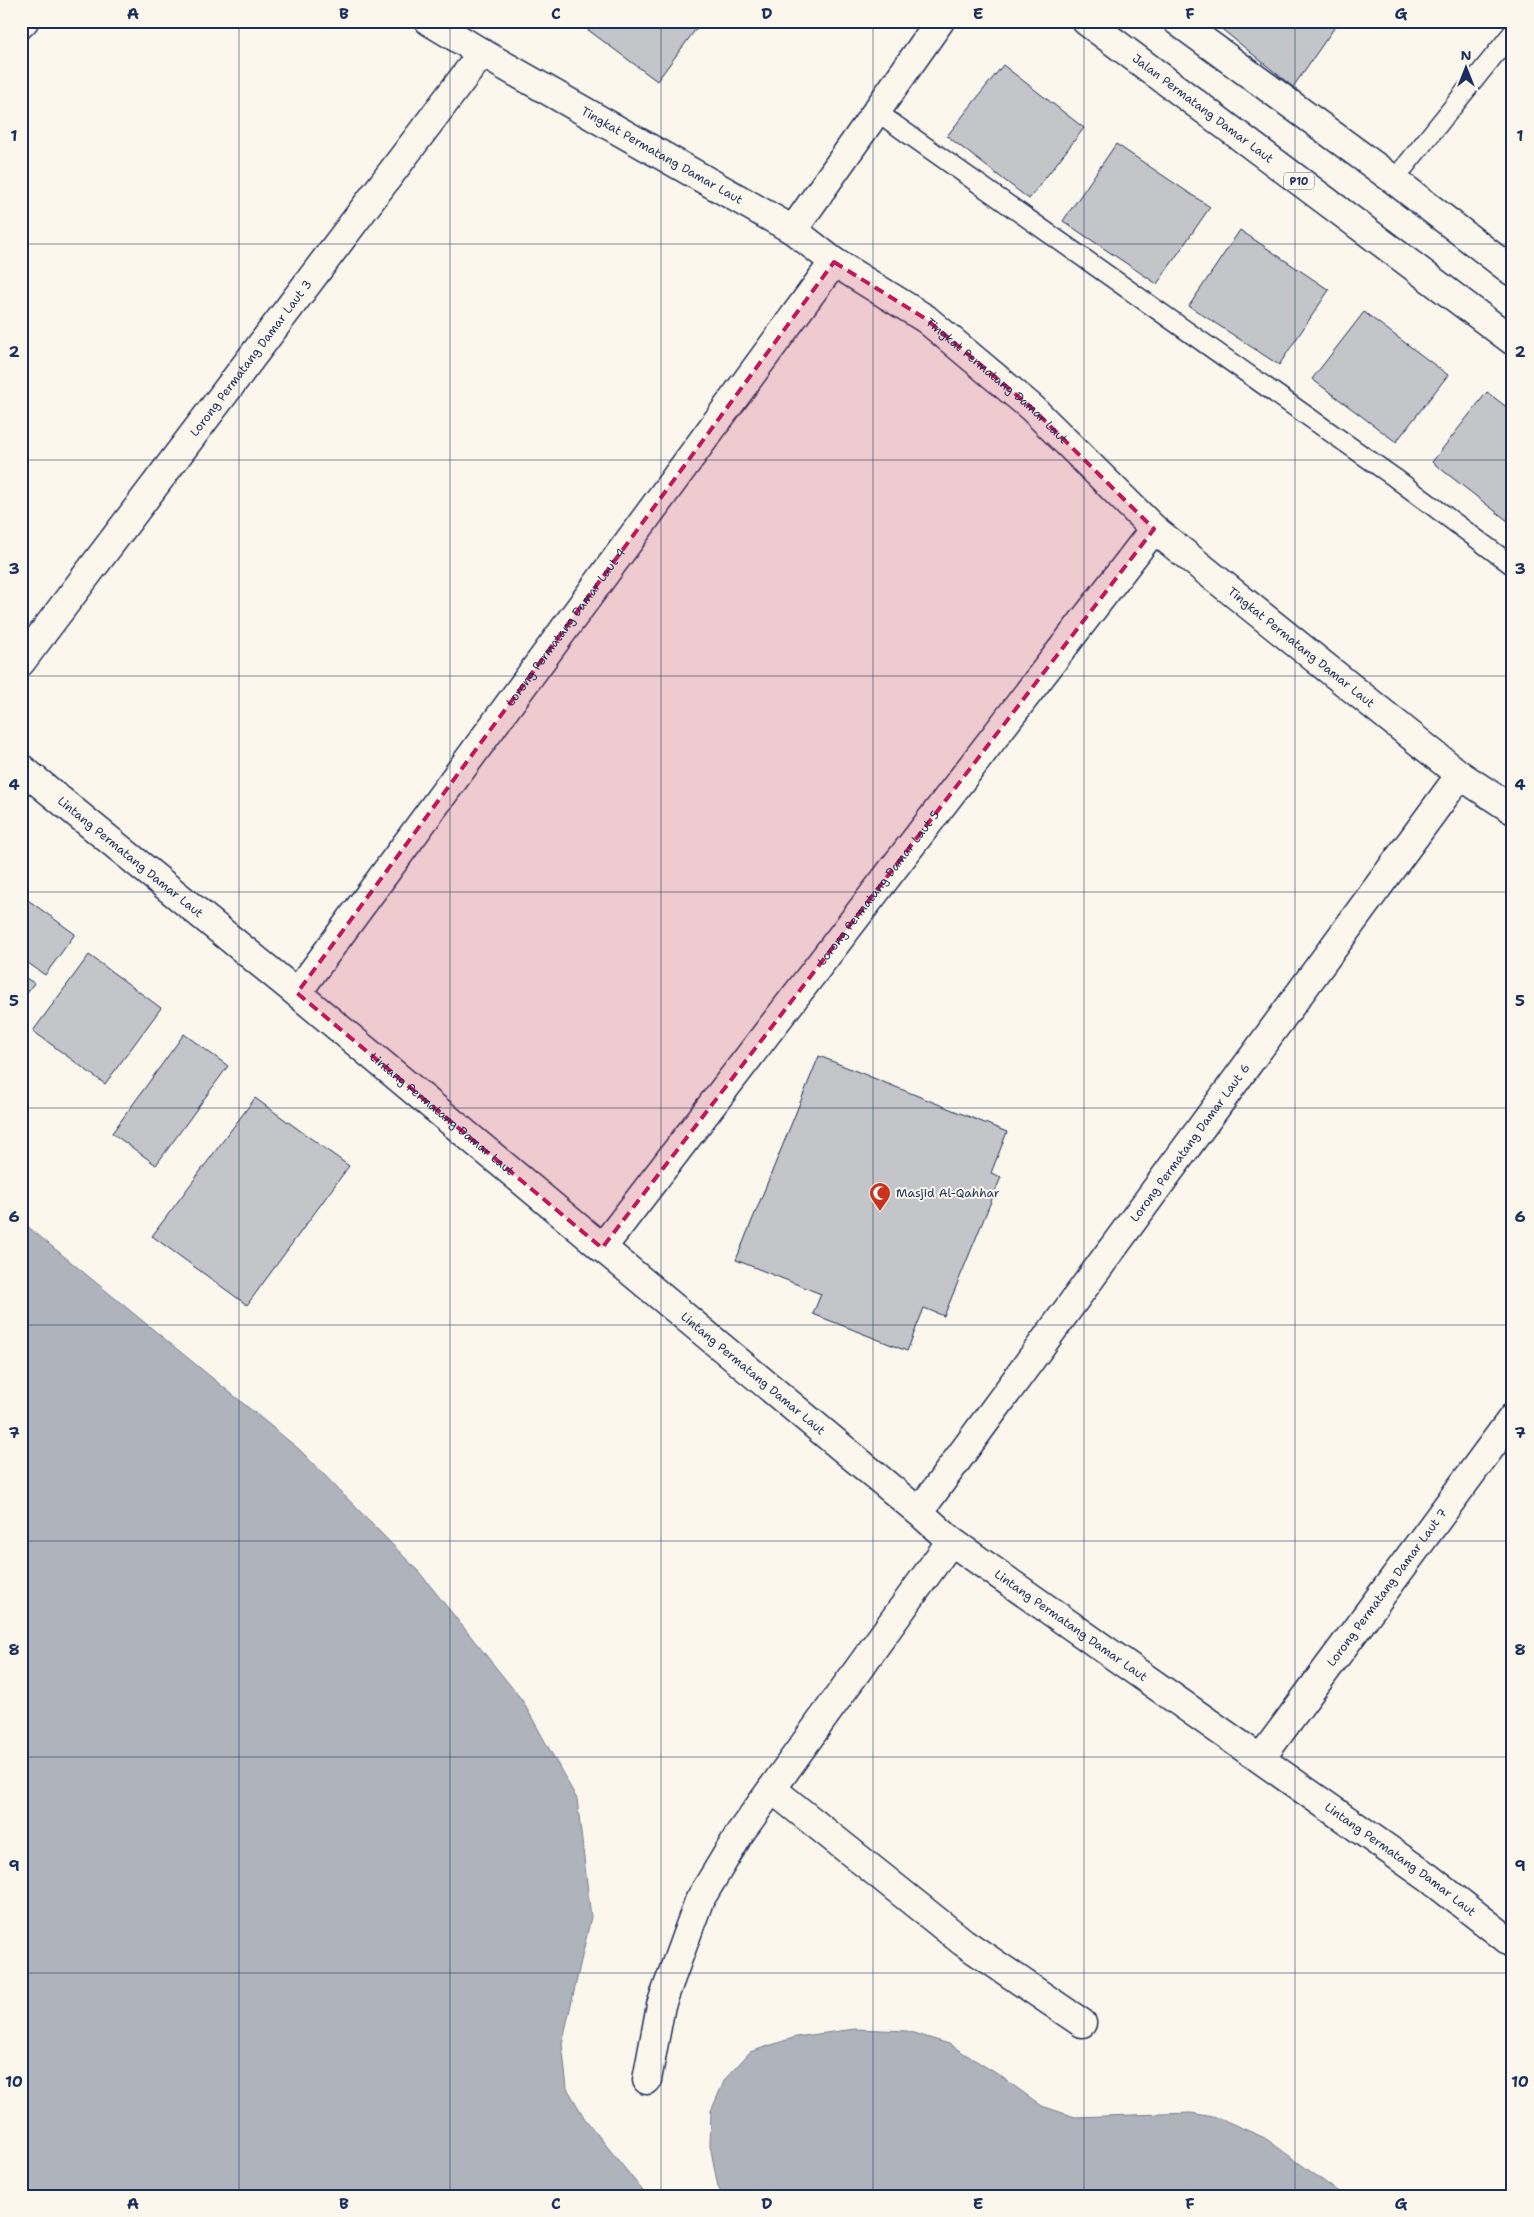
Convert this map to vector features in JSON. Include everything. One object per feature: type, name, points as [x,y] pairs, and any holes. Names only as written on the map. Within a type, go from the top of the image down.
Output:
[{"type":"main road","points":[[21,24],[24,21]]},
{"type":"main road","name":"Tingkat Permatang Damar Laut","points":[[430,21],[482,53],[793,230],[834,262],[926,319],[1032,408],[1154,529],[1460,775],[1513,810]]},
{"type":"main road","points":[[793,230],[940,21]]},
{"type":"main road","name":"Jalan Permatang Damar Laut","points":[[1086,21],[1513,341]]},
{"type":"main road","points":[[1185,24],[1394,180],[1513,272]]},
{"type":"main road","name":"Lorong Permatang Damar Laut 3","points":[[21,662],[482,53]]},
{"type":"main road","name":"Lorong Permatang Damar Laut 4","points":[[297,992],[834,262]]},
{"type":"main road","name":"Lorong Permatang Damar Laut 5","points":[[602,1248],[1154,529]]},
{"type":"main road","name":"Lintang Permatang Damar Laut","points":[[21,768],[297,992],[919,1512],[951,1541],[1429,1878],[1513,1944]]},
{"type":"main road","name":"Lorong Permatang Damar Laut 6","points":[[919,1512],[1460,775]]},
{"type":"main road","name":"Lorong Permatang Damar Laut 7","points":[[1261,1758],[1513,1417]]},
{"type":"main road","points":[[647,2080],[661,2005],[699,1901],[740,1833],[951,1541]]},
{"type":"main road","points":[[772,1789],[963,1942],[1082,2023]]},
{"type":"lane","points":[[1394,180],[1513,32]]},
{"type":"lane","points":[[877,112],[1395,478],[1513,566]]},
{"type":"highlighted area","points":[[834,262],[926,319],[1032,408],[1154,529],[602,1248],[297,993]]},
{"type":"shaded area","points":[[21,1221],[300,1450],[419,1572],[522,1700],[577,1799],[591,1917],[562,2044],[567,2088],[585,2119],[647,2196],[21,2196]]},
{"type":"shaded area","points":[[855,2029],[907,2031],[949,2044],[999,2075],[1042,2106],[1075,2117],[1191,2113],[1219,2118],[1265,2138],[1344,2196],[723,2196],[718,2187],[710,2145],[711,2111],[725,2079],[750,2052],[796,2037]]},
{"type":"building","points":[[576,21],[702,21],[657,81]]},
{"type":"building","points":[[1222,21],[1339,21],[1293,87],[1218,26]]},
{"type":"building","points":[[1003,65],[1084,128],[1029,199],[947,136]]},
{"type":"building","points":[[1116,144],[1210,207],[1157,284],[1063,221]]},
{"type":"building","points":[[1240,230],[1329,290],[1279,365],[1189,306]]},
{"type":"building","points":[[1364,312],[1448,375],[1396,442],[1312,379]]},
{"type":"building","points":[[1487,392],[1513,412],[1513,525],[1432,462]]},
{"type":"building","points":[[21,895],[75,934],[45,975],[21,958]]},
{"type":"building","points":[[89,955],[161,1008],[105,1084],[33,1031]]},
{"type":"building","points":[[21,975],[34,983],[21,1001]]},
{"type":"building","points":[[184,1034],[228,1066],[156,1165],[112,1133]]},
{"type":"building","points":[[819,1056],[1007,1132],[991,1173],[1001,1177],[944,1316],[924,1308],[907,1351],[813,1314],[821,1294],[736,1260]]},
{"type":"building","points":[[255,1098],[349,1166],[247,1305],[152,1236]]},
{"type":"place","name":"Masjid Al-Qahhar","points":[[880,1212]]}]
